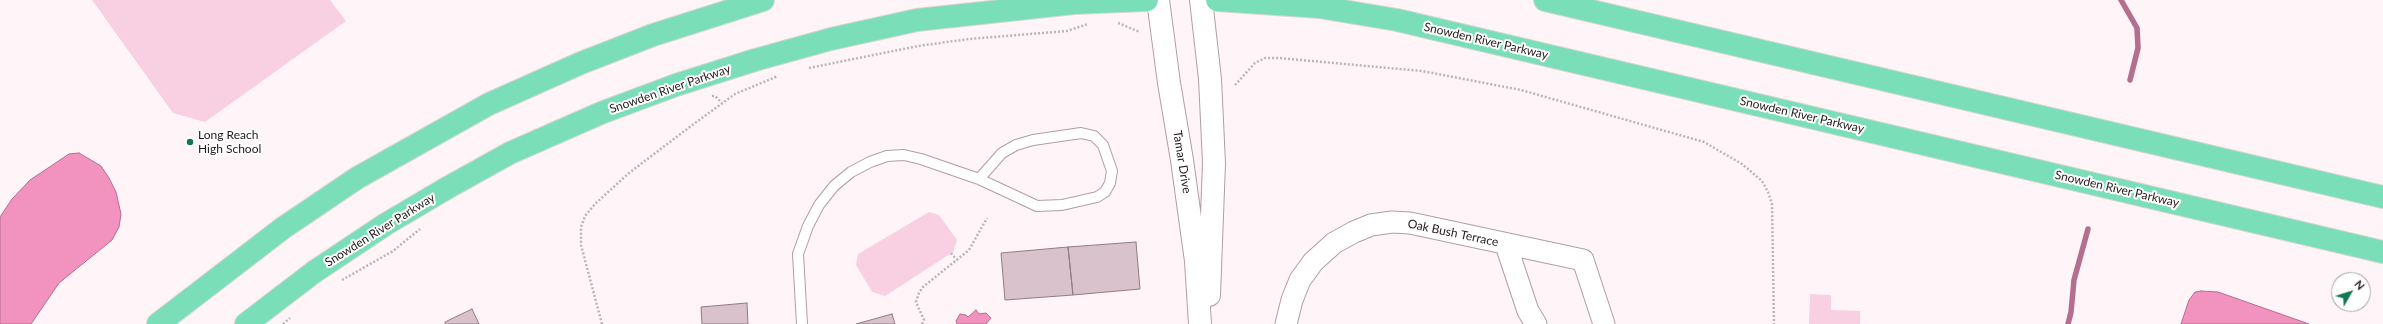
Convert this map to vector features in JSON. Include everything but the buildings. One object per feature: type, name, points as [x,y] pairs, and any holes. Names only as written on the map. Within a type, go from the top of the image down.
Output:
[{"type":"main road","points":[[158,324],[283,228],[356,178],[489,104],[617,49],[728,10],[763,0]]},
{"type":"main road","name":"Snowden River Parkway","points":[[246,324],[314,272],[386,224],[447,188],[510,153],[601,113],[676,85],[755,60],[831,39],[917,20],[1074,3],[1147,0]]},
{"type":"main road","name":"Snowden River Parkway","points":[[1217,0],[1319,7],[1397,20],[2383,252]]},
{"type":"main road","points":[[1545,0],[2383,197]]},
{"type":"street","name":"Tamar Drive","points":[[1158,0],[1196,262],[1200,324]]},
{"type":"street","points":[[1201,0],[1210,79],[1214,163],[1212,260],[1207,324]]},
{"type":"street","name":"Oak Bush Terrace","points":[[1286,324],[1297,287],[1313,262],[1334,243],[1371,225],[1392,222],[1410,223],[1506,245],[1583,260],[1604,324]]},
{"type":"street","name":"Oak Bush Terrace","points":[[1506,245],[1528,311],[1536,324]]},
{"type":"lane","points":[[802,324],[798,254],[808,226],[819,205],[834,186],[850,172],[882,158],[904,155],[921,159],[979,179],[1037,206],[1062,205],[1097,197],[1105,192],[1110,183],[1112,171],[1103,145],[1094,136],[1081,133],[1033,140],[1016,145],[1002,153],[979,179]]},
{"type":"path","points":[[1111,20],[1140,32]]},
{"type":"path","points":[[802,70],[918,46],[969,39],[1067,31],[1092,22]]},
{"type":"path","points":[[1235,86],[1251,66],[1265,58],[1422,71],[1521,90],[1704,142],[1742,164],[1762,181],[1768,192],[1772,204],[1774,324]]},
{"type":"path","points":[[602,324],[581,245],[581,227],[585,216],[595,204],[629,173],[722,103],[735,94],[783,74]]},
{"type":"path","points":[[706,98],[715,96],[722,103]]},
{"type":"path","points":[[922,324],[924,320],[916,302],[919,293],[923,287],[957,260],[976,241],[987,218]]},
{"type":"path","points":[[336,282],[392,251],[422,228]]},
{"type":"path","points":[[951,253],[957,260]]},
{"type":"path","points":[[283,324],[293,316]]},
{"type":"shaded area","points":[[92,0],[330,0],[346,21],[205,122],[173,113]]},
{"type":"shaded area","points":[[79,153],[101,166],[109,178],[116,192],[121,214],[119,227],[112,240],[59,283],[31,324],[0,324],[0,217],[12,199],[30,180],[69,154]]},
{"type":"shaded area","points":[[929,212],[939,215],[957,240],[953,252],[885,296],[872,292],[856,265],[858,254]]},
{"type":"shaded area","points":[[2195,292],[2218,292],[2309,324],[2181,324],[2189,300]]},
{"type":"shaded area","points":[[1810,294],[1831,295],[1831,310],[1860,311],[1860,324],[1809,324]]},
{"type":"shaded area","points":[[976,310],[979,314],[986,313],[991,318],[986,324],[957,324],[956,321],[960,314],[968,317]]},
{"type":"waterway","points":[[2121,0],[2137,28],[2138,48],[2130,80]]},
{"type":"waterway","points":[[2068,324],[2071,312],[2074,280],[2088,229]]},
{"type":"place","name":"Long Reach High School","points":[[190,142]]}]
